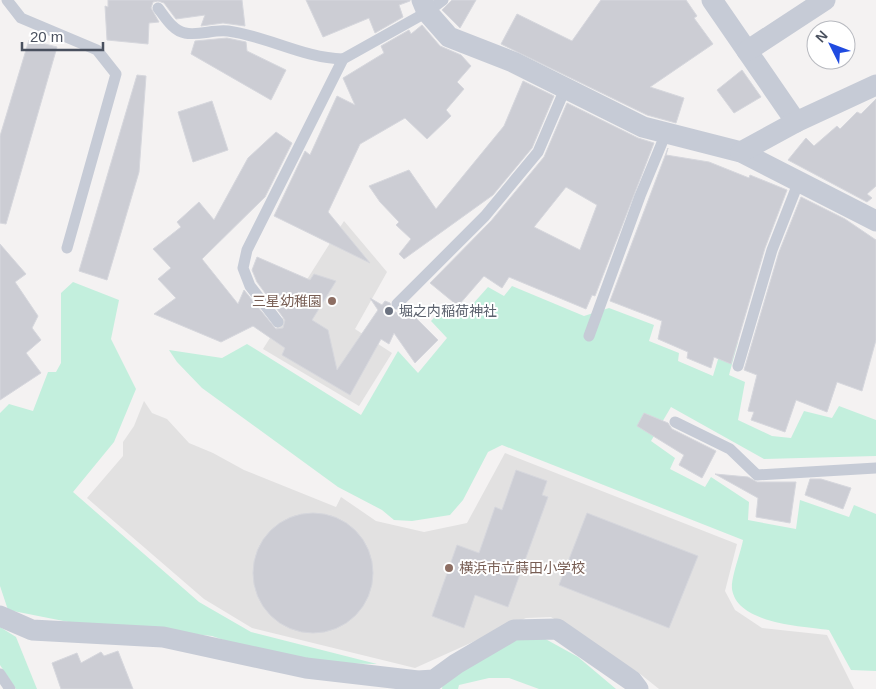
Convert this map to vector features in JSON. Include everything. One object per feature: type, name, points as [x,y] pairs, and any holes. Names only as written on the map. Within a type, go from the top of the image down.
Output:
[{"type":"street","points":[[712,0],[796,122]]},
{"type":"street","points":[[747,51],[825,0]]},
{"type":"street","points":[[431,4],[449,37],[513,62],[643,126],[741,152],[876,221]]},
{"type":"street","points":[[741,152],[796,122],[876,85]]},
{"type":"street","points":[[0,616],[32,630],[163,637],[306,668],[418,681],[434,680],[514,630],[557,629],[632,681],[638,689]]},
{"type":"lane","points":[[7,0],[21,18],[97,50],[116,74],[67,248]]},
{"type":"lane","points":[[278,322],[250,286],[243,268],[247,250],[343,59],[431,4]]},
{"type":"lane","points":[[158,8],[172,25],[185,34],[226,30],[329,58],[343,59]]},
{"type":"lane","points":[[396,304],[485,216],[538,152],[565,89]]},
{"type":"lane","points":[[589,336],[640,196],[666,133]]},
{"type":"lane","points":[[738,366],[772,250],[799,181]]},
{"type":"lane","points":[[675,422],[730,449],[758,475],[876,468]]},
{"type":"lane","points":[[0,674],[10,689]]},
{"type":"shaded area","name":"三星幼稚園","points":[[344,221],[387,272],[355,329],[392,353],[359,406],[263,349]]},
{"type":"shaded area","name":"横浜市立蒔田小学校","points":[[144,401],[152,413],[167,419],[189,443],[213,453],[244,470],[336,507],[341,497],[376,521],[424,532],[467,523],[505,453],[737,544],[725,591],[735,610],[762,628],[827,635],[854,689],[659,689],[639,673],[551,617],[526,618],[415,668],[252,628],[204,599],[87,498],[123,456],[123,442],[134,426]]},
{"type":"green space","points":[[73,282],[119,300],[111,339],[136,389],[114,442],[73,492],[199,602],[251,632],[377,664],[325,663],[262,653],[212,636],[165,631],[104,629],[8,610],[0,586],[0,413],[9,404],[33,411],[48,372],[56,372],[61,363],[61,293]]},
{"type":"green space","points":[[512,286],[584,316],[609,308],[654,325],[649,341],[679,353],[678,361],[713,376],[725,336],[738,342],[729,375],[745,382],[738,420],[772,436],[791,438],[804,411],[832,418],[839,406],[876,420],[876,456],[764,459],[671,407],[651,441],[675,458],[670,469],[705,487],[711,477],[749,502],[748,520],[796,529],[800,500],[849,517],[854,505],[876,514],[876,671],[851,670],[829,630],[772,621],[745,610],[736,601],[732,589],[743,540],[502,445],[488,452],[463,500],[450,515],[412,521],[394,520],[382,510],[338,487],[202,388],[177,362],[169,350],[222,358],[247,344],[361,415],[398,351],[418,373],[447,338],[431,321],[447,304],[462,316],[488,287],[504,296]]},
{"type":"green space","points":[[0,627],[16,637],[37,689],[16,689],[0,665]]},
{"type":"green space","points":[[540,636],[578,657],[616,689],[539,689],[509,678],[489,678],[459,685],[458,689],[442,689],[443,682],[516,637]]},
{"type":"building","points":[[108,0],[242,0],[245,26],[223,23],[201,26],[205,15],[176,19],[164,3],[158,1],[153,2],[151,8],[159,22],[149,23],[148,44],[107,40],[105,6],[108,7]]},
{"type":"building","points":[[306,0],[410,1],[399,5],[403,17],[375,33],[369,18],[323,37]]},
{"type":"building","points":[[452,0],[476,0],[460,28],[442,10]]},
{"type":"building","points":[[601,0],[686,0],[697,16],[694,18],[713,44],[650,87],[684,98],[676,123],[647,115],[501,44],[517,14],[572,41]]},
{"type":"building","points":[[422,25],[440,46],[461,55],[471,66],[457,82],[464,89],[446,110],[451,116],[427,139],[405,118],[360,144],[328,212],[370,263],[274,216],[305,151],[310,155],[337,96],[355,105],[343,78],[384,53],[381,46],[409,30],[411,34]]},
{"type":"building","points":[[227,38],[246,42],[247,51],[286,70],[271,100],[191,54],[195,41]]},
{"type":"building","points":[[29,40],[57,47],[6,224],[0,223],[0,136]]},
{"type":"building","points":[[742,70],[761,97],[734,113],[717,90]]},
{"type":"building","points":[[137,75],[146,76],[139,172],[107,280],[79,271]]},
{"type":"building","points":[[523,81],[554,96],[532,148],[493,195],[404,259],[399,254],[411,239],[396,225],[399,222],[380,202],[369,186],[409,170],[436,209],[504,126]]},
{"type":"building","points":[[876,99],[876,186],[867,194],[872,198],[867,202],[788,160],[806,138],[814,146],[837,126],[840,129],[857,112],[861,114]]},
{"type":"building","points":[[212,101],[228,150],[193,162],[178,112]]},
{"type":"building","points":[[567,103],[638,138],[654,143],[595,296],[592,295],[586,309],[509,277],[502,288],[484,276],[458,306],[430,283],[491,221],[544,157]],"holes":[[[566,187],[597,205],[580,250],[534,227]]]},
{"type":"building","points":[[276,132],[292,143],[265,197],[202,259],[238,304],[244,290],[276,329],[283,328],[285,320],[257,282],[252,270],[257,257],[310,280],[314,274],[336,281],[312,320],[328,330],[337,370],[378,310],[370,298],[382,305],[385,301],[390,303],[392,310],[404,317],[409,311],[438,340],[415,363],[394,333],[389,344],[381,339],[350,395],[282,355],[285,348],[253,326],[221,342],[154,314],[176,298],[158,279],[171,268],[153,249],[181,227],[177,222],[199,202],[214,220],[248,158]]},
{"type":"building","points":[[668,148],[666,155],[709,162],[749,178],[750,175],[787,190],[765,248],[731,364],[714,357],[711,368],[687,358],[688,352],[658,339],[662,321],[610,301]]},
{"type":"building","points":[[801,197],[845,219],[876,240],[876,340],[862,391],[837,382],[827,412],[796,400],[785,432],[751,420],[754,412],[748,411],[757,375],[744,370],[779,252]]},
{"type":"building","points":[[0,244],[26,274],[15,282],[38,316],[32,328],[41,340],[26,353],[41,373],[0,400]]},
{"type":"building","points":[[644,413],[668,423],[672,429],[716,451],[702,478],[679,465],[684,455],[637,426]]},
{"type":"building","points":[[516,470],[547,481],[542,495],[548,497],[508,607],[475,595],[464,628],[432,616],[457,545],[479,553],[495,507],[502,510]]},
{"type":"building","points":[[715,474],[748,477],[757,482],[796,482],[790,523],[756,517],[758,498]]},
{"type":"building","points":[[810,479],[821,479],[851,488],[843,509],[805,495]]},
{"type":"building","points":[[313,513],[336,517],[356,530],[369,550],[373,573],[369,596],[356,616],[336,629],[313,633],[290,629],[270,616],[257,596],[253,573],[257,550],[270,530],[290,517]]},
{"type":"building","points":[[587,513],[698,556],[669,628],[559,585]]},
{"type":"building","points":[[118,651],[133,689],[61,689],[52,663],[77,653],[81,663],[101,652],[104,656]]},
{"type":"place","name":"三星幼稚園","points":[[332,301]]},
{"type":"place","name":"堀之内稲荷神社","points":[[389,311]]},
{"type":"place","name":"横浜市立蒔田小学校","points":[[449,568]]}]
